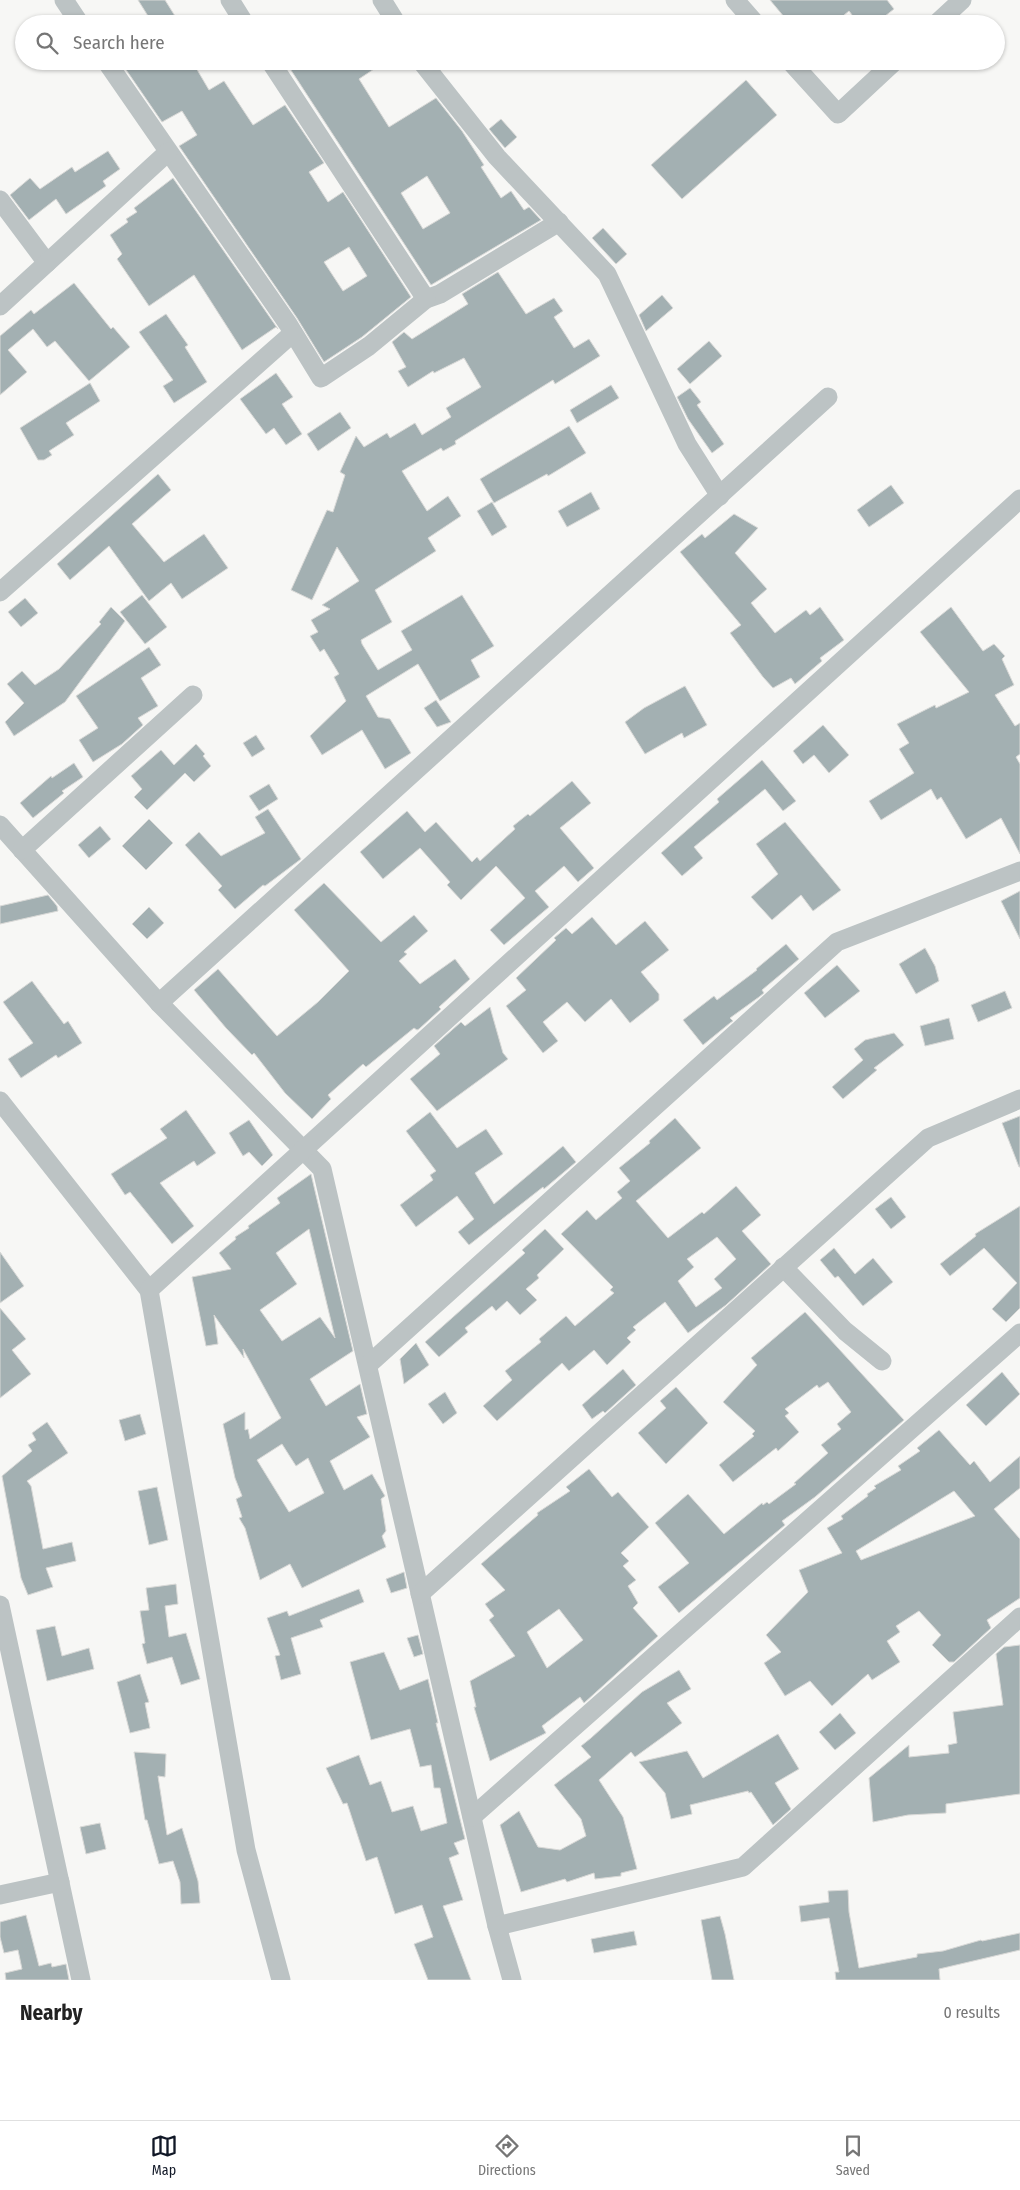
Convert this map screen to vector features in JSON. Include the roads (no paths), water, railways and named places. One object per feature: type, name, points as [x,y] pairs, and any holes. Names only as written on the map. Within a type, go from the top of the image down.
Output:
[{"type":"street","points":[[64,0],[74,15]]},
{"type":"street","points":[[230,0],[239,15]]},
{"type":"street","points":[[382,0],[391,15]]},
{"type":"street","points":[[734,0],[748,15]]},
{"type":"street","points":[[946,15],[962,0]]},
{"type":"street","points":[[112,70],[168,152],[208,206],[321,378],[368,346],[426,299],[440,294],[559,222]]},
{"type":"street","points":[[276,70],[426,299]]},
{"type":"street","points":[[428,70],[497,157],[607,274],[687,444],[720,496]]},
{"type":"street","points":[[798,70],[838,114],[885,70]]},
{"type":"street","points":[[0,306],[168,152]]},
{"type":"street","points":[[0,200],[47,263]]},
{"type":"street","points":[[0,592],[293,333]]},
{"type":"street","points":[[159,1002],[720,496],[828,396]]},
{"type":"street","points":[[149,1290],[1020,499]]},
{"type":"street","points":[[22,850],[193,696]]},
{"type":"street","points":[[0,826],[159,1002],[322,1169],[497,1926],[512,1980]]},
{"type":"street","points":[[368,1365],[837,942],[1020,871]]},
{"type":"street","points":[[420,1594],[928,1138],[1020,1099]]},
{"type":"street","points":[[0,1101],[149,1290],[246,1850],[281,1980]]},
{"type":"street","points":[[783,1268],[845,1331],[882,1361]]},
{"type":"street","points":[[472,1817],[1020,1333]]},
{"type":"street","points":[[0,1605],[81,1980]]},
{"type":"street","points":[[497,1926],[743,1866],[1020,1617]]},
{"type":"street","points":[[0,1895],[60,1882]]}]
